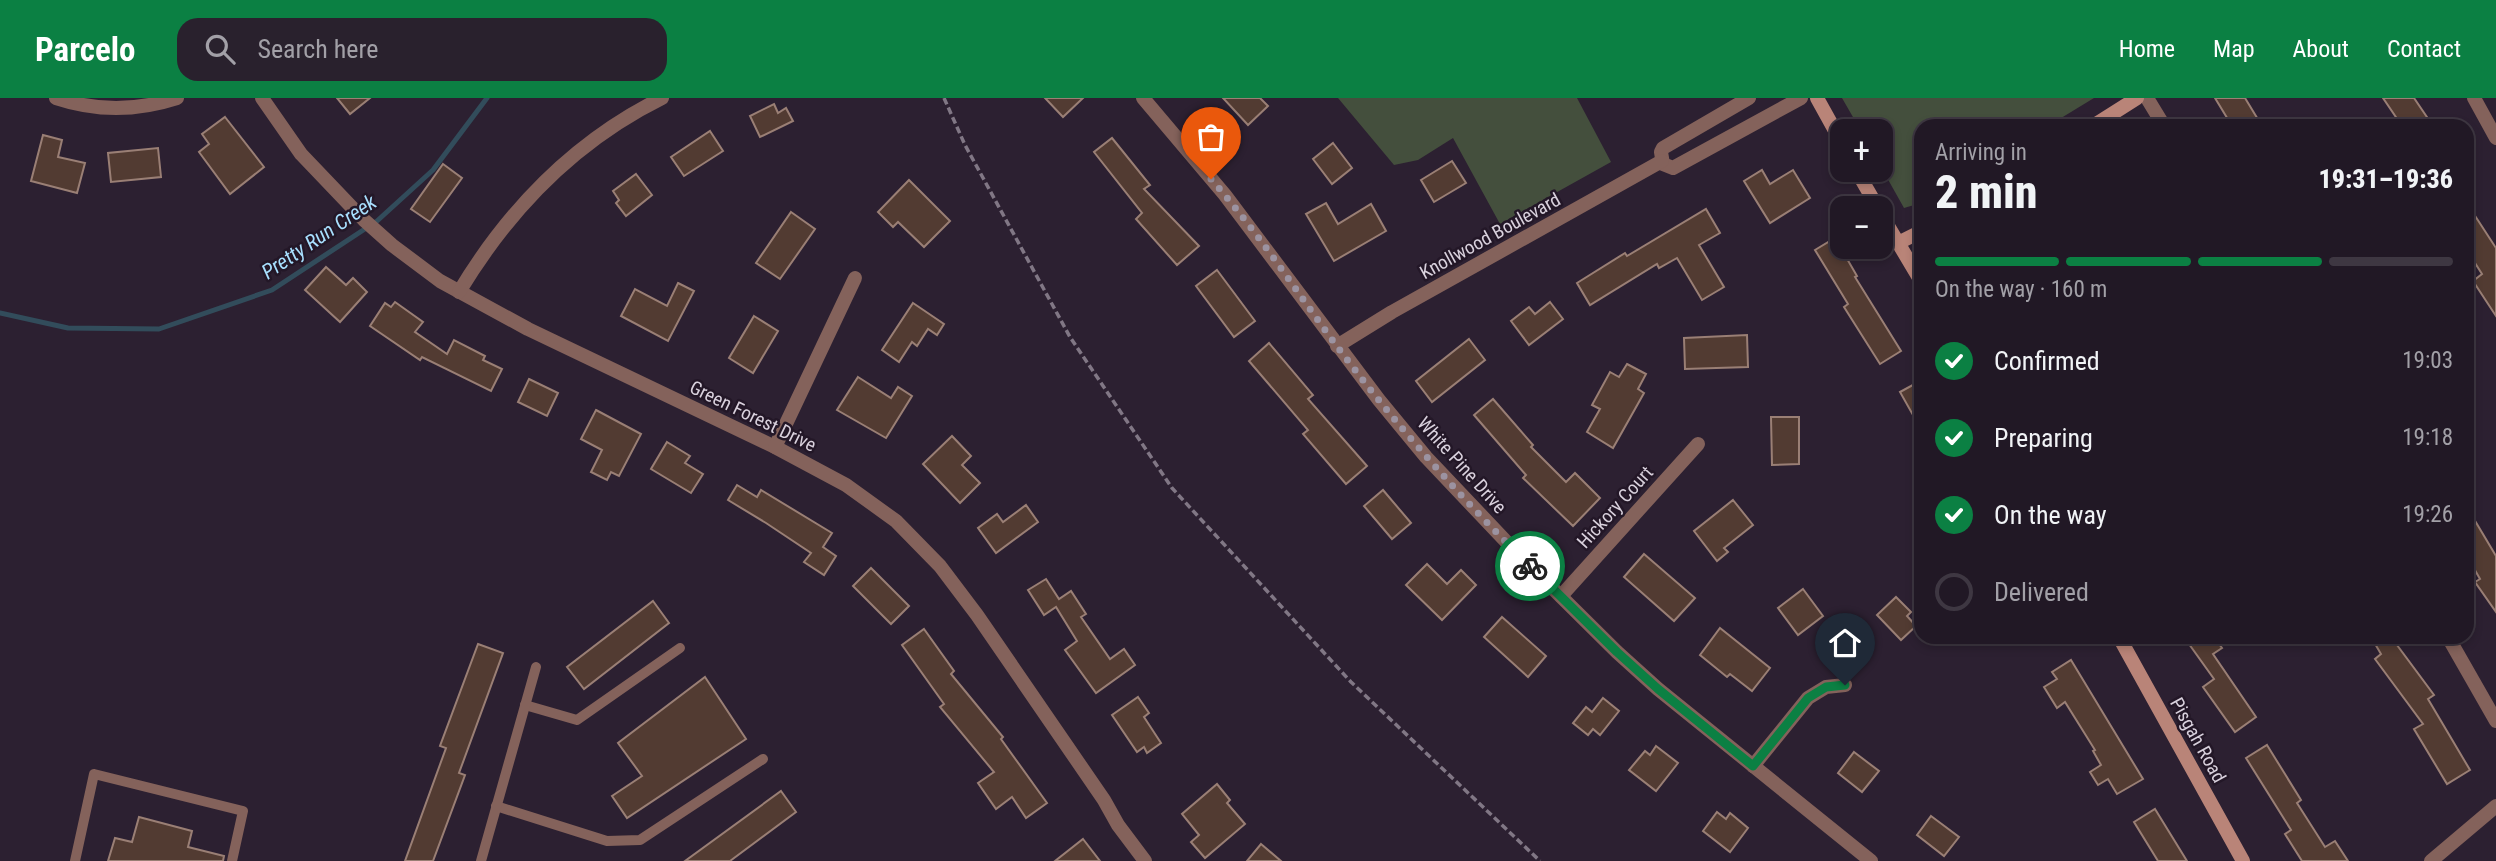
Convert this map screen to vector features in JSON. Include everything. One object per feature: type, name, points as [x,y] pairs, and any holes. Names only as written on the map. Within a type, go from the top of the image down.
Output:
[{"type":"street","points":[[56,98],[89,106],[126,108],[177,98]]},
{"type":"street","name":"Green Forest Drive","points":[[262,98],[301,154],[363,219],[440,281],[528,329],[775,447],[846,485],[872,501],[896,521],[933,558],[977,615],[1145,861]]},
{"type":"street","points":[[459,292],[495,236],[545,179],[596,138],[662,98]]},
{"type":"street","name":"White Pine Drive","points":[[1143,98],[1225,195],[1337,346],[1426,457],[1561,596],[1658,689],[1871,861]]},
{"type":"street","name":"Knollwood Boulevard","points":[[1749,98],[1663,148],[1662,161],[1673,168],[1801,98]]},
{"type":"street","points":[[1817,98],[1830,122]]},
{"type":"street","points":[[2104,119],[2137,98]]},
{"type":"street","points":[[2147,98],[2160,119]]},
{"type":"street","points":[[2474,98],[2496,138]]},
{"type":"street","name":"Knollwood Boulevard","points":[[1337,346],[1392,312],[1662,161]]},
{"type":"street","points":[[1893,234],[1914,270]]},
{"type":"street","points":[[1898,243],[1914,235]]},
{"type":"street","points":[[775,447],[855,278]]},
{"type":"street","name":"Hickory Court","points":[[1561,596],[1698,444]]},
{"type":"street","name":"Pisgah Road","points":[[2123,644],[2243,861]]},
{"type":"street","points":[[2452,644],[2496,721]]},
{"type":"street","points":[[1753,766],[1808,698],[1826,687],[1845,685]]},
{"type":"street","points":[[2431,861],[2496,806]]},
{"type":"lane","points":[[525,705],[577,720],[680,648]]},
{"type":"lane","points":[[481,861],[536,667]]},
{"type":"lane","points":[[496,806],[607,841],[640,840],[763,758]]},
{"type":"lane","points":[[75,861],[94,774],[243,811],[232,861]]},
{"type":"path","points":[[944,98],[965,145],[1070,337],[1172,488],[1351,682],[1540,861]]},
{"type":"green space","points":[[1338,98],[1577,98],[1611,162],[1500,224],[1453,138],[1418,160],[1394,165]]},
{"type":"green space","points":[[1842,98],[2094,98],[2060,119],[1914,119],[1914,205],[1904,208],[1889,182],[1893,182],[1893,119],[1854,119]]},
{"type":"building","points":[[337,98],[370,98],[350,114]]},
{"type":"building","points":[[1045,98],[1083,98],[1063,117]]},
{"type":"building","points":[[1223,98],[1260,98],[1268,106],[1248,125]]},
{"type":"building","points":[[2215,98],[2245,98],[2258,119],[2228,119]]},
{"type":"building","points":[[2383,98],[2414,98],[2428,119],[2397,119]]},
{"type":"building","points":[[774,104],[778,113],[786,108],[793,121],[760,137],[750,116]]},
{"type":"building","points":[[225,117],[264,167],[230,194],[199,152],[209,144],[202,134]]},
{"type":"building","points":[[710,131],[723,151],[684,176],[671,157]]},
{"type":"building","points":[[43,135],[62,140],[58,157],[85,163],[77,193],[31,181]]},
{"type":"building","points":[[1112,138],[1150,185],[1144,189],[1199,246],[1177,265],[1136,219],[1142,213],[1094,152]]},
{"type":"building","points":[[1333,143],[1352,168],[1332,184],[1313,159]]},
{"type":"building","points":[[158,148],[161,177],[111,182],[108,153]]},
{"type":"building","points":[[1452,161],[1466,183],[1434,202],[1421,180]]},
{"type":"building","points":[[443,164],[462,178],[430,222],[411,209]]},
{"type":"building","points":[[1762,170],[1770,184],[1793,170],[1810,198],[1770,223],[1744,181]]},
{"type":"building","points":[[636,174],[652,195],[626,216],[616,203],[619,200],[613,191]]},
{"type":"building","points":[[909,180],[950,221],[924,247],[898,222],[893,227],[878,212]]},
{"type":"building","points":[[1326,203],[1338,224],[1371,204],[1386,231],[1334,261],[1306,214]]},
{"type":"building","points":[[1706,209],[1720,233],[1699,245],[1724,287],[1702,300],[1677,258],[1659,268],[1657,264],[1590,305],[1577,283],[1625,253],[1627,256]]},
{"type":"building","points":[[791,212],[815,229],[780,279],[756,263]]},
{"type":"building","points":[[2474,214],[2496,248],[2496,316],[2474,283],[2482,274],[2474,261]]},
{"type":"building","points":[[1830,241],[1830,259],[1847,259],[1857,276],[1855,277],[1901,351],[1880,364],[1844,307],[1848,304],[1815,250]]},
{"type":"building","points":[[326,267],[346,285],[353,278],[367,292],[340,322],[305,290]]},
{"type":"building","points":[[1217,270],[1255,321],[1234,337],[1196,286]]},
{"type":"building","points":[[678,283],[694,291],[668,341],[621,316],[635,289],[667,306]]},
{"type":"building","points":[[395,302],[423,322],[415,332],[447,354],[454,340],[485,356],[483,360],[502,369],[491,391],[422,357],[420,360],[370,326],[385,303],[391,307]]},
{"type":"building","points":[[1550,302],[1563,319],[1529,345],[1511,321],[1529,307],[1535,314]]},
{"type":"building","points":[[913,303],[944,324],[937,335],[928,329],[917,346],[912,342],[899,362],[882,350]]},
{"type":"building","points":[[754,316],[778,331],[753,373],[729,358]]},
{"type":"building","points":[[1747,335],[1748,367],[1685,369],[1684,338]]},
{"type":"building","points":[[1469,339],[1485,360],[1432,402],[1416,381]]},
{"type":"building","points":[[1269,343],[1313,395],[1308,399],[1367,466],[1346,484],[1303,434],[1308,430],[1249,361]]},
{"type":"building","points":[[1627,364],[1646,374],[1638,389],[1644,393],[1613,448],[1587,432],[1600,409],[1592,405],[1610,372],[1619,377]]},
{"type":"building","points":[[858,377],[891,398],[898,387],[912,396],[886,438],[837,410]]},
{"type":"building","points":[[529,379],[558,393],[547,416],[518,402]]},
{"type":"building","points":[[1914,384],[1914,417],[1900,392]]},
{"type":"building","points":[[1493,399],[1533,445],[1531,447],[1566,482],[1575,473],[1600,498],[1573,526],[1523,478],[1526,475],[1474,415]]},
{"type":"building","points":[[596,410],[641,434],[619,476],[611,472],[607,480],[591,472],[602,450],[581,439]]},
{"type":"building","points":[[1771,417],[1799,417],[1799,464],[1772,465]]},
{"type":"building","points":[[952,436],[971,456],[962,465],[980,483],[960,503],[923,464]]},
{"type":"building","points":[[667,442],[690,456],[685,463],[703,474],[691,493],[651,469]]},
{"type":"building","points":[[737,485],[757,497],[761,490],[832,533],[823,547],[836,556],[824,575],[804,562],[811,553],[728,500]]},
{"type":"building","points":[[1383,490],[1411,523],[1392,539],[1364,506]]},
{"type":"building","points":[[1733,500],[1753,525],[1724,548],[1728,552],[1717,561],[1694,531]]},
{"type":"building","points":[[1026,505],[1038,522],[996,553],[978,528],[997,514],[1003,522]]},
{"type":"building","points":[[2474,519],[2496,556],[2496,612],[2475,582],[2480,579],[2474,568]]},
{"type":"building","points":[[1644,554],[1695,598],[1674,621],[1624,577]]},
{"type":"building","points":[[1427,564],[1447,584],[1461,570],[1476,585],[1442,620],[1406,585]]},
{"type":"building","points":[[871,568],[909,606],[891,624],[853,586]]},
{"type":"building","points":[[1046,579],[1059,599],[1071,591],[1086,614],[1081,617],[1110,659],[1124,649],[1135,665],[1096,693],[1065,650],[1077,641],[1056,607],[1044,615],[1028,590]]},
{"type":"building","points":[[1803,589],[1823,616],[1798,635],[1778,608]]},
{"type":"building","points":[[1896,597],[1911,612],[1907,616],[1914,628],[1901,640],[1877,615]]},
{"type":"building","points":[[653,601],[669,623],[584,689],[567,667]]},
{"type":"building","points":[[1502,617],[1546,656],[1528,677],[1484,637]]},
{"type":"building","points":[[1720,628],[1770,668],[1752,691],[1730,674],[1727,677],[1700,655]]},
{"type":"building","points":[[924,629],[954,671],[951,674],[1003,737],[1001,739],[1047,803],[1026,818],[1012,797],[996,809],[978,783],[994,772],[940,707],[944,704],[902,645]]},
{"type":"building","points":[[478,644],[503,653],[459,773],[465,775],[433,861],[405,861],[446,748],[440,746]]},
{"type":"building","points":[[2189,644],[2219,644],[2222,648],[2213,654],[2256,717],[2235,732],[2203,687],[2214,679]]},
{"type":"building","points":[[2375,644],[2396,644],[2434,695],[2428,699],[2470,770],[2447,784],[2414,729],[2423,724],[2375,659],[2381,654]]},
{"type":"building","points":[[2071,660],[2143,779],[2117,794],[2108,779],[2098,785],[2090,772],[2101,765],[2093,751],[2095,750],[2065,702],[2057,708],[2044,687],[2057,679],[2052,672]]},
{"type":"building","points":[[705,677],[746,739],[627,818],[612,796],[642,776],[618,743]]},
{"type":"building","points":[[1138,697],[1149,713],[1144,717],[1161,743],[1147,753],[1144,747],[1137,752],[1112,715]]},
{"type":"building","points":[[1603,698],[1619,711],[1600,735],[1593,729],[1588,735],[1573,723],[1586,707],[1592,712]]},
{"type":"building","points":[[2267,745],[2301,800],[2297,803],[2325,847],[2335,841],[2348,861],[2302,861],[2285,834],[2291,830],[2246,758]]},
{"type":"building","points":[[1656,746],[1678,763],[1656,791],[1629,770],[1645,751],[1650,755]]},
{"type":"building","points":[[1854,752],[1879,771],[1862,792],[1838,773]]},
{"type":"building","points":[[1217,784],[1230,800],[1227,803],[1245,824],[1205,858],[1191,842],[1199,835],[1182,814]]},
{"type":"building","points":[[781,791],[796,812],[730,861],[685,861]]},
{"type":"building","points":[[2155,809],[2187,861],[2158,861],[2134,822]]},
{"type":"building","points":[[1717,812],[1726,819],[1730,813],[1748,828],[1730,852],[1703,831]]},
{"type":"building","points":[[1931,816],[1959,837],[1944,856],[1917,835]]},
{"type":"building","points":[[139,817],[192,831],[188,847],[224,856],[223,861],[108,861],[115,838],[132,842]]},
{"type":"building","points":[[1083,839],[1100,861],[1055,861]]},
{"type":"building","points":[[1261,844],[1281,861],[1247,861]]},
{"type":"waterway","name":"Pretty Run Creek","points":[[0,313],[68,328],[159,329],[272,290],[377,221],[433,170],[487,98]]},
{"type":"way so far","points":[[1211,179],[1394,419],[1426,457],[1530,566]]},
{"type":"route","points":[[1530,566],[1658,689],[1753,766],[1808,698],[1826,687],[1845,685]]}]
